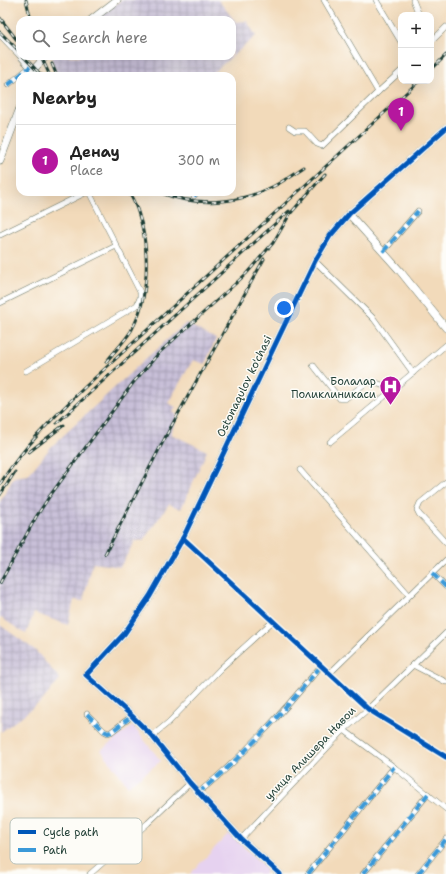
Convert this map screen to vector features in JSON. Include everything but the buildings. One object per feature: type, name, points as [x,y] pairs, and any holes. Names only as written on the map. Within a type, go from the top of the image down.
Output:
[{"type":"street","points":[[96,16],[117,0]]},
{"type":"street","points":[[324,0],[356,57],[378,92]]},
{"type":"street","points":[[376,0],[398,37]]},
{"type":"street","points":[[413,0],[418,12]]},
{"type":"street","points":[[434,37],[446,27]]},
{"type":"street","points":[[0,35],[16,52]]},
{"type":"street","points":[[23,60],[32,72]]},
{"type":"street","points":[[33,72],[42,60]]},
{"type":"street","points":[[289,127],[295,131],[305,131],[317,144],[322,146],[398,75]]},
{"type":"street","points":[[8,85],[16,81]]},
{"type":"street","points":[[0,161],[16,119]]},
{"type":"street","name":"Ostonaqulov ko'chasi","points":[[132,716],[86,675],[124,634],[150,596],[183,538],[315,261],[330,236],[349,214],[445,132]]},
{"type":"street","points":[[0,235],[80,196]]},
{"type":"street","points":[[26,371],[137,305],[140,298],[140,292],[90,196]]},
{"type":"street","points":[[383,252],[418,211]]},
{"type":"street","points":[[349,214],[383,252],[446,328]]},
{"type":"street","points":[[0,303],[116,246]]},
{"type":"street","points":[[315,261],[374,319],[413,373]]},
{"type":"street","points":[[330,442],[446,345]]},
{"type":"street","points":[[313,365],[338,398],[342,400],[367,382],[374,382],[392,390]]},
{"type":"street","points":[[300,470],[409,595]]},
{"type":"street","points":[[446,482],[420,503],[417,510],[446,543]]},
{"type":"street","points":[[183,538],[320,667],[368,709],[446,757]]},
{"type":"street","points":[[329,674],[446,560]]},
{"type":"street","points":[[432,573],[446,586]]},
{"type":"street","points":[[152,736],[169,722],[221,668],[272,622]]},
{"type":"street","name":"улица Алишера Навои","points":[[241,839],[344,730],[368,709],[446,633]]},
{"type":"street","points":[[413,665],[446,682]]},
{"type":"street","points":[[198,793],[223,773],[260,736],[287,707],[320,667]]},
{"type":"street","points":[[87,714],[104,731],[108,733],[132,716],[152,736],[190,784],[241,839],[280,874]]},
{"type":"street","points":[[344,730],[394,767],[446,809]]},
{"type":"street","points":[[308,874],[394,767]]},
{"type":"street","points":[[142,828],[190,784]]},
{"type":"street","points":[[364,874],[428,794]]},
{"type":"street","points":[[418,874],[446,839]]},
{"type":"street","points":[[90,874],[101,864]]},
{"type":"shaded area","points":[[121,0],[218,0],[231,16],[99,16]]},
{"type":"shaded area","points":[[247,21],[256,36],[236,53],[236,22]]},
{"type":"shaded area","points":[[52,60],[228,60],[214,72],[56,72],[52,63]]},
{"type":"shaded area","points":[[186,323],[216,339],[205,364],[193,360],[168,403],[176,407],[173,412],[177,415],[171,434],[207,451],[181,509],[169,504],[143,541],[135,541],[120,567],[93,563],[83,601],[74,600],[68,625],[34,613],[26,634],[0,617],[0,502],[14,477],[28,475],[51,447]]},
{"type":"shaded area","points":[[0,625],[35,650],[60,679],[43,700],[1,732]]},
{"type":"shaded area","points":[[133,726],[161,761],[128,786],[101,750]]},
{"type":"shaded area","points":[[229,833],[266,868],[265,874],[190,874]]},
{"type":"railway","points":[[26,0],[30,16]]},
{"type":"railway","points":[[0,18],[16,39]]},
{"type":"railway","points":[[0,32],[16,48]]},
{"type":"railway","points":[[434,67],[446,55]]},
{"type":"railway","points":[[27,60],[38,72]]},
{"type":"railway","points":[[43,60],[48,72]]},
{"type":"railway","points":[[52,64],[55,72]]},
{"type":"railway","points":[[0,484],[29,445],[51,420],[86,386],[416,84]]},
{"type":"railway","points":[[170,196],[187,200],[216,202],[245,197],[272,187],[304,167]]},
{"type":"railway","points":[[0,583],[36,517],[49,497],[133,383],[159,353],[246,274],[273,243],[290,214],[325,174]]},
{"type":"railway","points":[[106,362],[131,331],[142,303],[145,288],[145,241],[137,209],[131,196]]},
{"type":"railway","points":[[57,423],[289,211]]},
{"type":"railway","points":[[105,554],[167,434],[264,259]]},
{"type":"railway","points":[[29,452],[64,425]]},
{"type":"railway","points":[[0,495],[15,472]]},
{"type":"marked path","points":[[24,72],[30,67]]},
{"type":"marked path","points":[[8,85],[16,78]]},
{"type":"marked path","points":[[383,252],[418,211]]},
{"type":"marked path","points":[[432,573],[446,587]]},
{"type":"marked path","points":[[198,793],[247,749],[320,667]]},
{"type":"marked path","points":[[87,714],[104,731],[108,733],[132,716]]},
{"type":"marked path","points":[[308,874],[394,767]]},
{"type":"marked path","points":[[363,874],[428,794]]},
{"type":"marked path","points":[[418,874],[446,839]]},
{"type":"cycle path","points":[[280,874],[241,839],[190,783],[152,736],[86,675],[124,634],[150,596],[183,538],[315,261],[330,236],[349,214],[446,128]]},
{"type":"cycle path","points":[[183,538],[368,709],[446,757]]},
{"type":"place","name":"Денау","points":[[401,131]]},
{"type":"place","name":"Болалар Поликлиникаси","points":[[391,406]]}]
